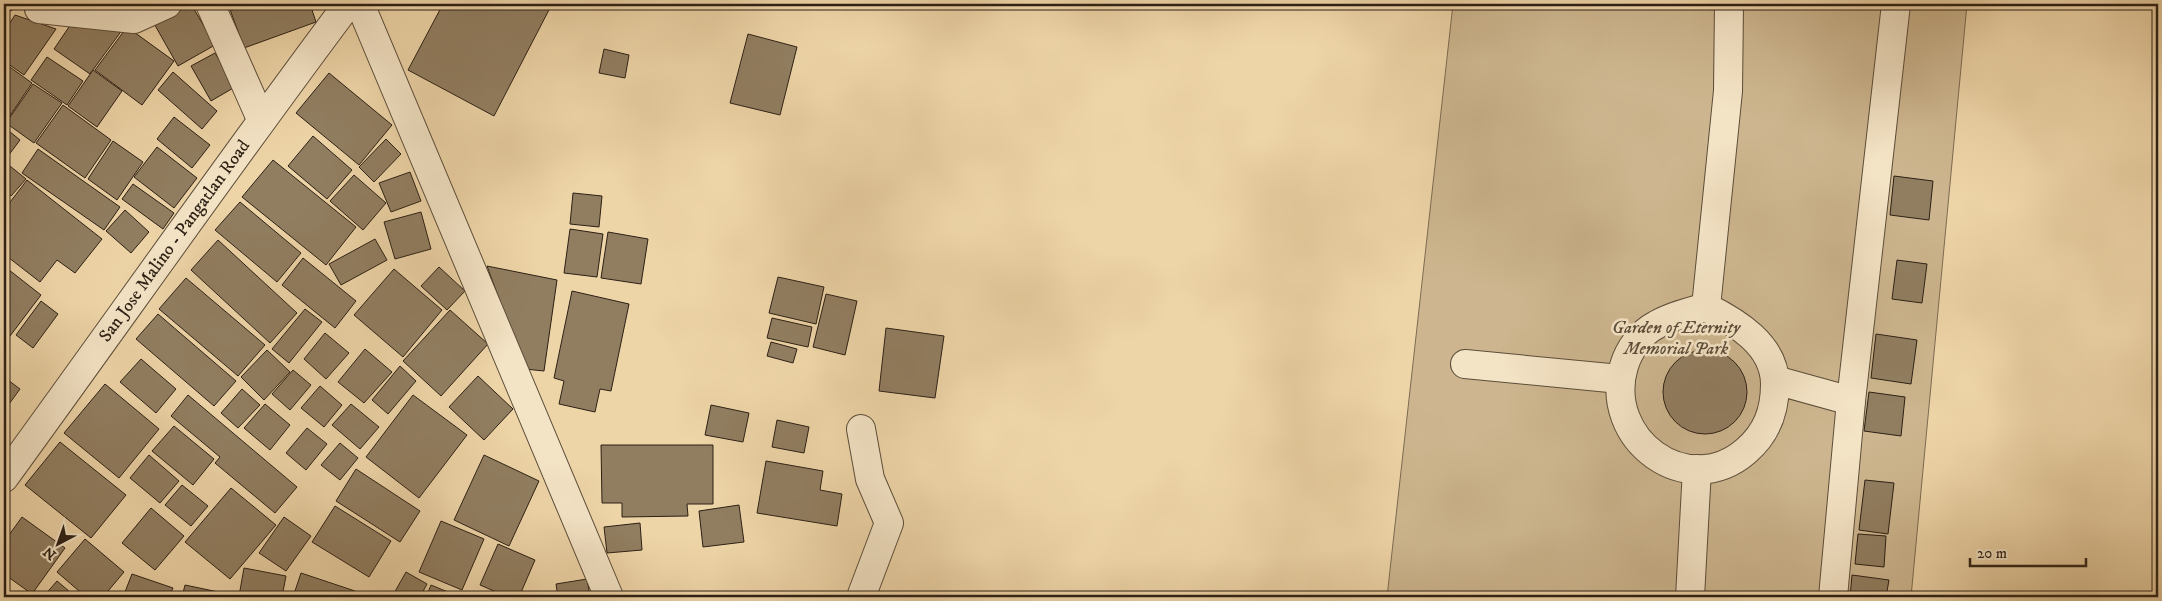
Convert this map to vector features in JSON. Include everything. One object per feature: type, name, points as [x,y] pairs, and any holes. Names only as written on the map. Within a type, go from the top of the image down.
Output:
[{"type":"street","points":[[39,9],[134,19],[167,4]]},
{"type":"street","points":[[210,4],[261,120]]},
{"type":"street","name":"San Jose Malino - Pangatlan Road","points":[[4,478],[144,286],[261,120],[348,4]]},
{"type":"street","points":[[360,4],[609,597]]},
{"type":"street","points":[[1706,307],[1728,91],[1729,4]]},
{"type":"street","points":[[1834,597],[1851,401],[1896,4]]},
{"type":"street","points":[[1706,307],[1740,325],[1756,340],[1768,359],[1775,380],[1775,402],[1757,442],[1740,456],[1719,466],[1697,469],[1676,465],[1655,456],[1638,442],[1626,423],[1620,402],[1620,379],[1626,358],[1638,339],[1649,330],[1675,316],[1706,307]]},
{"type":"street","points":[[1465,364],[1620,379]]},
{"type":"street","points":[[1775,380],[1851,401]]},
{"type":"street","points":[[861,429],[870,479],[888,523],[861,597]]},
{"type":"street","points":[[1690,597],[1697,469]]},
{"type":"green space","name":"Garden of Eternity Memorial Park","points":[[1453,4],[1967,4],[1911,597],[1387,597]]},
{"type":"building","points":[[6,4],[25,4],[10,11]]},
{"type":"building","points":[[180,4],[191,4],[215,45],[178,66],[152,20]]},
{"type":"building","points":[[228,4],[310,4],[316,22],[244,48]]},
{"type":"building","points":[[443,4],[548,4],[551,6],[494,116],[408,70]]},
{"type":"building","points":[[15,15],[56,29],[24,75],[4,61],[4,32]]},
{"type":"building","points":[[73,21],[125,26],[90,74],[54,49]]},
{"type":"building","points":[[127,27],[174,61],[142,105],[95,70]]},
{"type":"building","points":[[748,34],[797,47],[780,115],[730,103]]},
{"type":"building","points":[[604,49],[629,55],[625,78],[599,73]]},
{"type":"building","points":[[215,53],[235,87],[211,101],[191,66]]},
{"type":"building","points":[[47,57],[83,81],[67,105],[31,80]]},
{"type":"building","points":[[7,65],[32,83],[5,123],[4,69]]},
{"type":"building","points":[[93,70],[122,91],[97,127],[68,106]]},
{"type":"building","points":[[173,72],[217,111],[202,129],[158,90]]},
{"type":"building","points":[[329,73],[392,125],[359,165],[296,113]]},
{"type":"building","points":[[33,84],[62,103],[34,143],[6,123]]},
{"type":"building","points":[[63,105],[111,140],[85,178],[36,143]]},
{"type":"building","points":[[174,117],[210,145],[192,168],[157,139]]},
{"type":"building","points":[[4,127],[20,140],[5,160],[4,159]]},
{"type":"building","points":[[313,136],[352,170],[327,199],[288,166]]},
{"type":"building","points":[[386,139],[401,154],[374,182],[359,167]]},
{"type":"building","points":[[113,141],[143,162],[117,200],[88,179]]},
{"type":"building","points":[[157,147],[197,178],[174,208],[134,177]]},
{"type":"building","points":[[38,149],[120,207],[104,230],[22,173]]},
{"type":"building","points":[[273,160],[356,227],[326,265],[242,197]]},
{"type":"building","points":[[5,162],[26,179],[11,196],[4,190]]},
{"type":"building","points":[[410,172],[421,201],[391,212],[379,183]]},
{"type":"building","points":[[354,175],[386,203],[363,230],[330,201]]},
{"type":"building","points":[[1894,176],[1933,181],[1929,220],[1890,215]]},
{"type":"building","points":[[27,180],[102,239],[75,273],[57,260],[40,282],[4,254],[4,210]]},
{"type":"building","points":[[133,184],[174,213],[163,229],[122,199]]},
{"type":"building","points":[[573,193],[602,196],[599,227],[570,224]]},
{"type":"building","points":[[240,202],[301,253],[277,282],[215,230]]},
{"type":"building","points":[[125,210],[149,232],[131,253],[106,231]]},
{"type":"building","points":[[421,212],[431,249],[395,259],[384,222]]},
{"type":"building","points":[[570,229],[603,234],[597,277],[564,273]]},
{"type":"building","points":[[608,232],[648,239],[641,284],[601,278]]},
{"type":"building","points":[[375,239],[387,260],[341,285],[329,264]]},
{"type":"building","points":[[218,240],[297,313],[270,343],[191,270]]},
{"type":"building","points":[[303,258],[356,301],[335,328],[282,285]]},
{"type":"building","points":[[1897,260],[1927,264],[1922,303],[1892,299]]},
{"type":"building","points":[[4,266],[41,295],[4,344]]},
{"type":"building","points":[[487,266],[557,280],[544,371],[525,369]]},
{"type":"building","points":[[439,267],[465,291],[447,310],[421,286]]},
{"type":"building","points":[[394,269],[442,310],[403,357],[354,315]]},
{"type":"building","points":[[778,277],[824,287],[816,324],[769,313]]},
{"type":"building","points":[[186,278],[265,345],[238,376],[159,309]]},
{"type":"building","points":[[572,291],[629,304],[611,391],[600,389],[595,412],[559,404],[564,381],[554,378]]},
{"type":"building","points":[[826,294],[857,301],[845,355],[813,347]]},
{"type":"building","points":[[41,301],[58,314],[33,348],[16,335]]},
{"type":"building","points":[[305,309],[322,322],[289,363],[272,349]]},
{"type":"building","points":[[450,310],[488,344],[441,396],[403,361]]},
{"type":"building","points":[[158,314],[236,381],[214,406],[136,339]]},
{"type":"building","points":[[772,318],[812,327],[808,347],[767,338]]},
{"type":"building","points":[[886,328],[944,336],[935,398],[879,391]]},
{"type":"building","points":[[325,333],[349,353],[326,379],[304,359]]},
{"type":"building","points":[[1876,334],[1917,340],[1911,384],[1871,378]]},
{"type":"building","points":[[771,342],[797,349],[793,363],[767,356]]},
{"type":"building","points":[[365,349],[392,372],[364,403],[338,382]]},
{"type":"building","points":[[267,350],[290,372],[264,400],[241,377]]},
{"type":"building","points":[[1697,350],[1713,350],[1729,357],[1740,368],[1747,384],[1744,408],[1735,422],[1729,427],[1713,434],[1697,434],[1681,427],[1670,416],[1663,400],[1663,384],[1670,368],[1681,357]]},
{"type":"building","points":[[141,359],[176,389],[156,413],[120,382]]},
{"type":"building","points":[[400,366],[416,381],[388,414],[372,400]]},
{"type":"building","points":[[293,370],[311,385],[290,410],[272,394]]},
{"type":"building","points":[[478,376],[513,409],[484,440],[449,407]]},
{"type":"building","points":[[4,377],[20,389],[4,411]]},
{"type":"building","points":[[105,384],[159,429],[119,478],[64,433]]},
{"type":"building","points":[[320,386],[342,405],[324,427],[301,408]]},
{"type":"building","points":[[242,389],[260,405],[238,428],[221,413]]},
{"type":"building","points":[[1869,392],[1905,397],[1901,436],[1864,431]]},
{"type":"building","points":[[188,395],[297,487],[275,513],[215,463],[220,457],[171,416]]},
{"type":"building","points":[[413,395],[467,435],[419,498],[366,457]]},
{"type":"building","points":[[265,404],[290,425],[270,450],[244,428]]},
{"type":"building","points":[[351,404],[379,427],[360,449],[332,425]]},
{"type":"building","points":[[711,405],[749,413],[743,442],[705,435]]},
{"type":"building","points":[[777,420],[809,427],[804,453],[772,447]]},
{"type":"building","points":[[174,426],[214,459],[193,485],[152,451]]},
{"type":"building","points":[[307,428],[327,444],[306,470],[286,453]]},
{"type":"building","points":[[60,442],[126,495],[91,538],[25,485]]},
{"type":"building","points":[[340,443],[358,458],[340,480],[321,465]]},
{"type":"building","points":[[601,445],[713,445],[713,504],[687,504],[688,516],[622,517],[622,503],[602,503]]},
{"type":"building","points":[[149,455],[179,481],[160,503],[130,478]]},
{"type":"building","points":[[484,455],[539,481],[509,546],[454,520]]},
{"type":"building","points":[[766,461],[823,471],[820,490],[842,494],[837,526],[757,513]]},
{"type":"building","points":[[356,469],[420,511],[400,542],[336,501]]},
{"type":"building","points":[[1865,480],[1894,483],[1888,534],[1859,530]]},
{"type":"building","points":[[182,485],[208,506],[191,526],[165,505]]},
{"type":"building","points":[[231,488],[276,525],[230,579],[185,542]]},
{"type":"building","points":[[739,505],[744,542],[703,547],[699,511]]},
{"type":"building","points":[[335,506],[391,541],[369,577],[312,542]]},
{"type":"building","points":[[151,508],[184,536],[155,570],[122,543]]},
{"type":"building","points":[[22,517],[65,548],[32,594],[4,574],[4,542]]},
{"type":"building","points":[[284,517],[311,536],[286,571],[259,553]]},
{"type":"building","points":[[441,521],[484,539],[462,590],[419,572]]},
{"type":"building","points":[[640,523],[642,550],[607,553],[604,527]]},
{"type":"building","points":[[1858,534],[1886,536],[1884,567],[1855,564]]},
{"type":"building","points":[[85,539],[124,572],[103,597],[86,597],[57,572]]},
{"type":"building","points":[[498,544],[535,560],[519,597],[508,597],[480,585]]},
{"type":"building","points":[[244,568],[286,576],[282,597],[239,596]]},
{"type":"building","points":[[406,572],[427,584],[420,597],[398,597],[393,595]]},
{"type":"building","points":[[301,573],[355,591],[353,597],[293,597]]},
{"type":"building","points":[[132,574],[173,588],[169,597],[139,597],[125,592]]},
{"type":"building","points":[[1852,575],[1889,580],[1886,597],[1850,597]]},
{"type":"building","points":[[587,579],[590,597],[558,597],[556,584]]},
{"type":"building","points":[[57,581],[76,597],[43,597]]},
{"type":"building","points":[[185,585],[228,594],[227,597],[182,597]]},
{"type":"building","points":[[431,585],[460,597],[426,597]]}]
